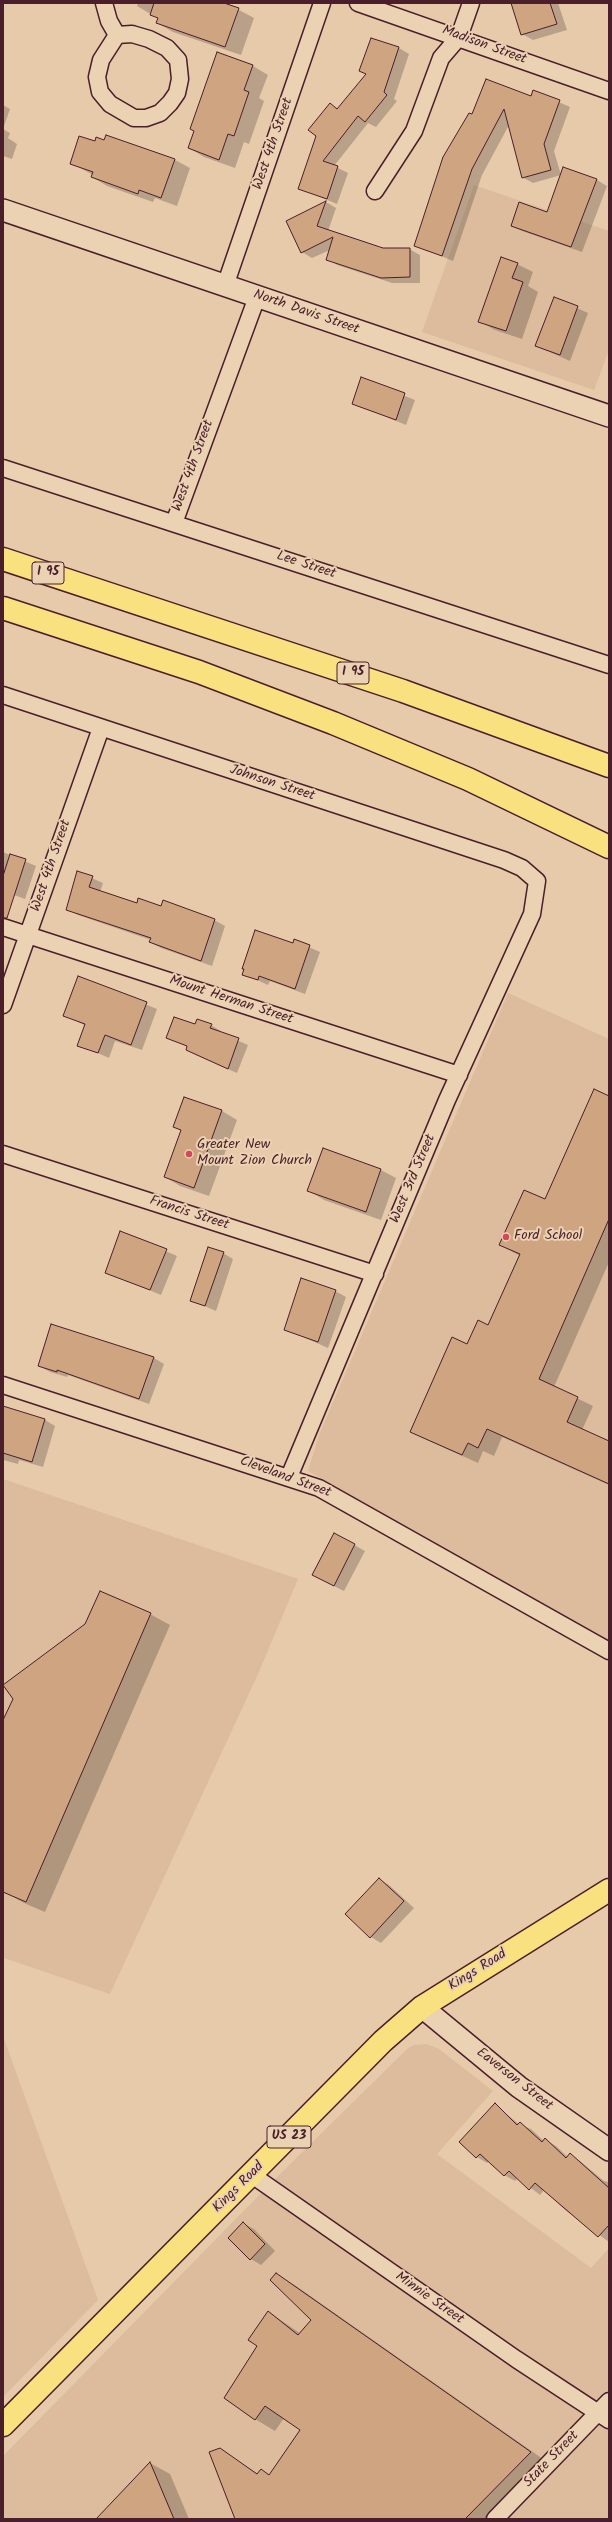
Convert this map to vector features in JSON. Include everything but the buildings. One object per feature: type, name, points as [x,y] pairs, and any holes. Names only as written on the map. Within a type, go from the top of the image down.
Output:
[{"type":"main road","name":"I 95","points":[[3,558],[381,683],[609,766]]},
{"type":"main road","points":[[3,608],[199,672],[333,723],[468,779],[609,847]]},
{"type":"main road","name":"Kings Road","points":[[3,2425],[383,2041],[422,2007],[609,1890]]},
{"type":"street","points":[[104,3],[109,21],[117,35]]},
{"type":"street","name":"West 4th Street","points":[[225,286],[322,3]]},
{"type":"street","name":"Madison Street","points":[[358,3],[459,37],[609,91]]},
{"type":"street","points":[[375,192],[414,131],[441,58],[459,37],[471,3]]},
{"type":"street","points":[[132,34],[149,39],[167,48],[178,60],[180,79],[176,93],[170,103],[160,113],[146,118],[134,118],[110,104],[100,92],[97,77],[101,60],[117,35],[132,34]]},
{"type":"street","name":"North Davis Street","points":[[3,210],[609,416]]},
{"type":"street","name":"West 4th Street","points":[[174,523],[257,297]]},
{"type":"street","name":"Lee Street","points":[[3,468],[609,665]]},
{"type":"street","name":"Johnson Street","points":[[3,695],[504,860],[522,868],[536,881]]},
{"type":"street","name":"West 4th Street","points":[[3,1005],[102,728]]},
{"type":"street","name":"West 3rd Street","points":[[289,1477],[458,1075],[532,914],[536,881]]},
{"type":"street","name":"Mount Herman Street","points":[[3,927],[458,1075]]},
{"type":"street","name":"Francis Street","points":[[3,1154],[375,1274]]},
{"type":"street","name":"Cleveland Street","points":[[3,1385],[319,1488],[359,1509],[448,1562],[609,1651]]},
{"type":"street","name":"Eaverson Street","points":[[422,2007],[519,2087],[609,2150]]},
{"type":"street","name":"Minnie Street","points":[[252,2175],[516,2359],[605,2411]]},
{"type":"street","name":"State Street","points":[[495,2519],[605,2411]]},
{"type":"shaded area","points":[[474,185],[609,231],[609,350],[594,390],[422,332]]},
{"type":"shaded area","name":"Ford School","points":[[508,993],[609,1039],[609,1640],[308,1471],[319,1435]]},
{"type":"shaded area","points":[[3,1479],[298,1579],[258,1674],[110,1994],[4,1958],[3,1955]]},
{"type":"shaded area","points":[[3,2036],[98,2300],[3,2397]]},
{"type":"shaded area","points":[[426,2044],[439,2049],[493,2091],[437,2154],[591,2268],[609,2248],[609,2519],[3,2519],[3,2456],[275,2179],[408,2048],[414,2045]]},
{"type":"place","name":"Greater New Mount Zion Church","points":[[189,1154]]},
{"type":"place","name":"Ford School","points":[[506,1237]]}]
